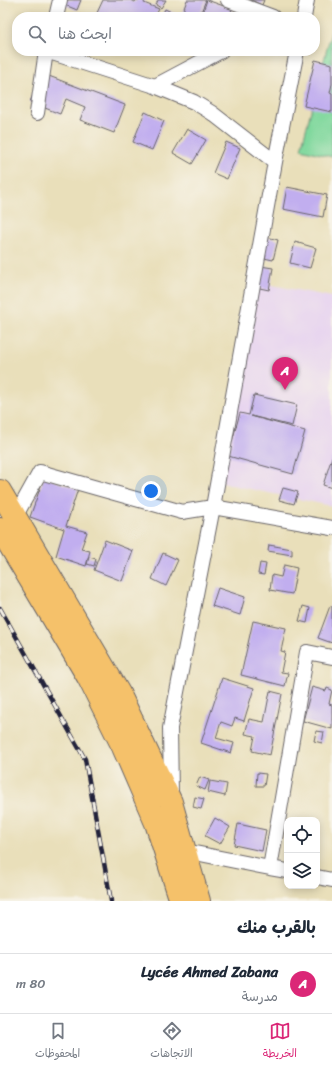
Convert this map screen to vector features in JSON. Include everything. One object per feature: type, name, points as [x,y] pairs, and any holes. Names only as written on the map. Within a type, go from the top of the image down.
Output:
[{"type":"highway","points":[[0,491],[8,523],[123,748],[156,823],[181,901]]},
{"type":"highway","points":[[8,523],[119,693],[172,802],[199,901]]},
{"type":"street","points":[[57,12],[60,0]]},
{"type":"street","points":[[228,0],[260,12]]},
{"type":"street","points":[[305,12],[307,0]]},
{"type":"street","points":[[36,113],[45,56]]},
{"type":"street","points":[[62,56],[155,86],[194,102],[212,113],[275,162]]},
{"type":"street","points":[[155,86],[212,56]]},
{"type":"street","points":[[172,802],[170,728],[213,506],[275,162],[296,56]]},
{"type":"street","points":[[8,523],[40,472],[182,512],[213,506],[332,528]]},
{"type":"street","points":[[270,868],[307,652],[332,657]]},
{"type":"street","points":[[185,851],[284,870]]},
{"type":"street","points":[[320,878],[332,880]]},
{"type":"shaded area","points":[[257,282],[332,297],[332,506],[222,483]]},
{"type":"green space","points":[[332,29],[332,157],[301,149]]},
{"type":"building","points":[[53,0],[81,0],[77,10]]},
{"type":"building","points":[[103,0],[131,0],[135,2],[136,0],[145,0],[144,3],[159,9],[158,12],[97,12]]},
{"type":"building","points":[[158,0],[166,0],[161,8],[156,5]]},
{"type":"building","points":[[187,0],[206,0],[201,12],[183,12]]},
{"type":"building","points":[[207,0],[232,9],[231,12],[203,12]]},
{"type":"building","points":[[251,0],[264,0],[262,5]]},
{"type":"building","points":[[165,9],[171,12],[164,12]]},
{"type":"building","points":[[315,60],[332,64],[332,84],[330,93],[332,94],[332,112],[304,106]]},
{"type":"building","points":[[41,73],[125,105],[114,133],[80,120],[85,107],[66,99],[60,114],[30,102]]},
{"type":"building","points":[[145,112],[164,121],[152,150],[133,142]]},
{"type":"building","points":[[187,129],[206,140],[192,164],[173,153]]},
{"type":"building","points":[[226,142],[240,148],[227,179],[213,173]]},
{"type":"building","points":[[287,187],[327,195],[323,217],[283,209]]},
{"type":"building","points":[[260,235],[278,240],[273,260],[255,256]]},
{"type":"building","points":[[295,242],[316,248],[310,268],[290,263]]},
{"type":"building","points":[[254,265],[273,268],[269,290],[250,286]]},
{"type":"building","points":[[254,395],[297,405],[292,426],[251,416],[305,431],[293,474],[228,456],[240,413],[249,415]]},
{"type":"building","points":[[332,457],[332,488],[323,485]]},
{"type":"building","points":[[44,477],[78,489],[66,526],[87,532],[81,549],[90,551],[86,566],[56,556],[64,529],[30,517]]},
{"type":"building","points":[[283,488],[298,492],[294,504],[279,500]]},
{"type":"building","points":[[105,540],[133,551],[122,581],[94,570]]},
{"type":"building","points":[[269,545],[292,549],[292,555],[268,551]]},
{"type":"building","points":[[163,553],[178,560],[166,586],[152,579]]},
{"type":"building","points":[[89,557],[96,559],[94,566],[87,564]]},
{"type":"building","points":[[260,563],[266,564],[264,575],[258,574]]},
{"type":"building","points":[[284,565],[297,568],[292,594],[270,590],[272,575],[281,577]]},
{"type":"building","points":[[218,588],[245,597],[240,615],[212,606]]},
{"type":"building","points":[[303,606],[310,608],[307,623],[299,621]]},
{"type":"building","points":[[330,606],[332,607],[332,643],[318,638]]},
{"type":"building","points":[[253,621],[286,628],[281,651],[285,652],[281,672],[288,673],[285,686],[241,675]]},
{"type":"building","points":[[222,678],[254,688],[244,721],[235,718],[232,726],[221,722],[216,738],[234,743],[231,753],[201,743]]},
{"type":"building","points":[[312,687],[326,691],[327,688],[332,690],[329,704],[332,705],[332,729],[303,721]]},
{"type":"building","points":[[270,691],[282,694],[270,755],[252,751],[255,736],[245,734],[249,719],[264,722]]},
{"type":"building","points":[[316,731],[324,732],[322,743],[314,741]]},
{"type":"building","points":[[257,773],[266,774],[264,786],[256,786]]},
{"type":"building","points":[[200,777],[209,780],[205,790],[196,786]]},
{"type":"building","points":[[210,781],[227,784],[225,796],[208,792]]},
{"type":"building","points":[[195,797],[204,799],[201,809],[193,807]]},
{"type":"building","points":[[215,818],[230,827],[220,844],[205,836]]},
{"type":"building","points":[[238,824],[266,830],[262,851],[234,845]]},
{"type":"railway","points":[[0,608],[85,759],[111,901]]},
{"type":"place","name":"Lycée Ahmed Zabana","points":[[285,390]]}]
